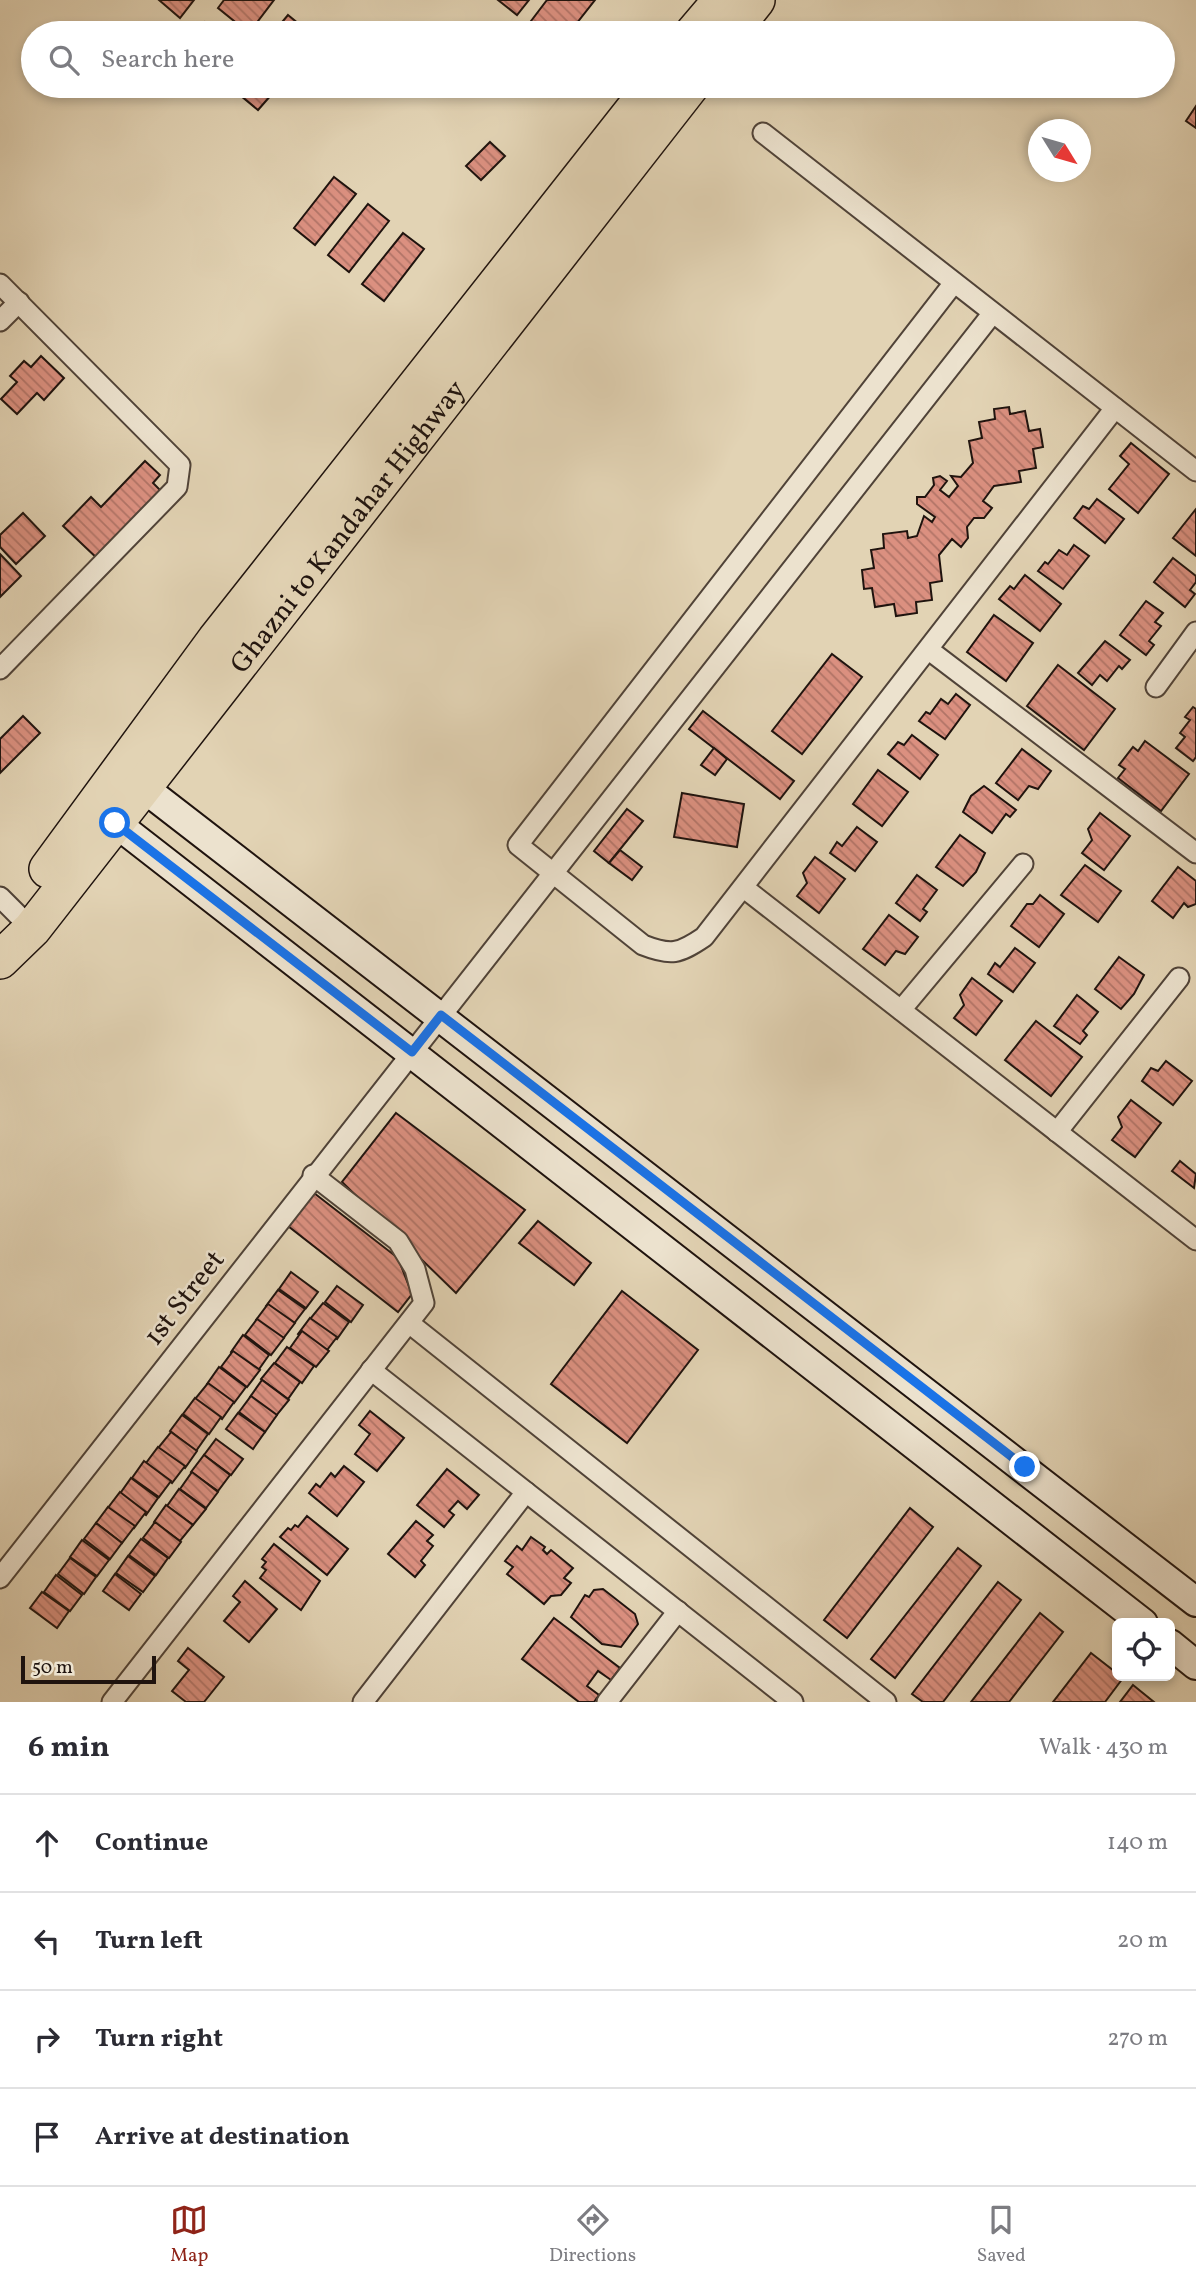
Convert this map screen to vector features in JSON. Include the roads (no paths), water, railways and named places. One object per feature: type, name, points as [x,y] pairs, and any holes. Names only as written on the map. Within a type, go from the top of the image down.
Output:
[{"type":"highway","points":[[704,21],[722,0]]},
{"type":"highway","points":[[739,21],[756,0]]},
{"type":"highway","name":"Ghazni to Kandahar Highway","points":[[132,778],[216,640],[644,98]]},
{"type":"highway","name":"Ghazni to Kandahar Highway","points":[[0,960],[12,921],[104,815],[680,98]]},
{"type":"street","points":[[763,132],[953,284],[1196,471]]},
{"type":"street","points":[[0,284],[180,465],[177,487],[0,668]]},
{"type":"street","points":[[953,284],[519,845],[643,944],[667,954],[688,948],[705,937],[1115,408]]},
{"type":"street","points":[[0,321],[19,302]]},
{"type":"street","name":"1st Street","points":[[0,1578],[313,1175],[992,314]]},
{"type":"street","points":[[1156,688],[1196,632]]},
{"type":"street","points":[[929,650],[1196,853]]},
{"type":"street","points":[[132,778],[1196,1602]]},
{"type":"street","points":[[104,815],[1137,1618]]},
{"type":"street","points":[[901,1010],[1023,864]]},
{"type":"street","points":[[744,888],[1196,1240]]},
{"type":"street","points":[[1057,1132],[1179,978]]},
{"type":"street","points":[[112,1702],[424,1303],[415,1269],[398,1241],[313,1175]]},
{"type":"street","points":[[409,1323],[886,1702]]},
{"type":"street","points":[[371,1370],[793,1702]]},
{"type":"street","points":[[363,1702],[526,1492]]},
{"type":"street","points":[[607,1702],[678,1611]]},
{"type":"street","points":[[1175,1648],[1196,1664]]}]
